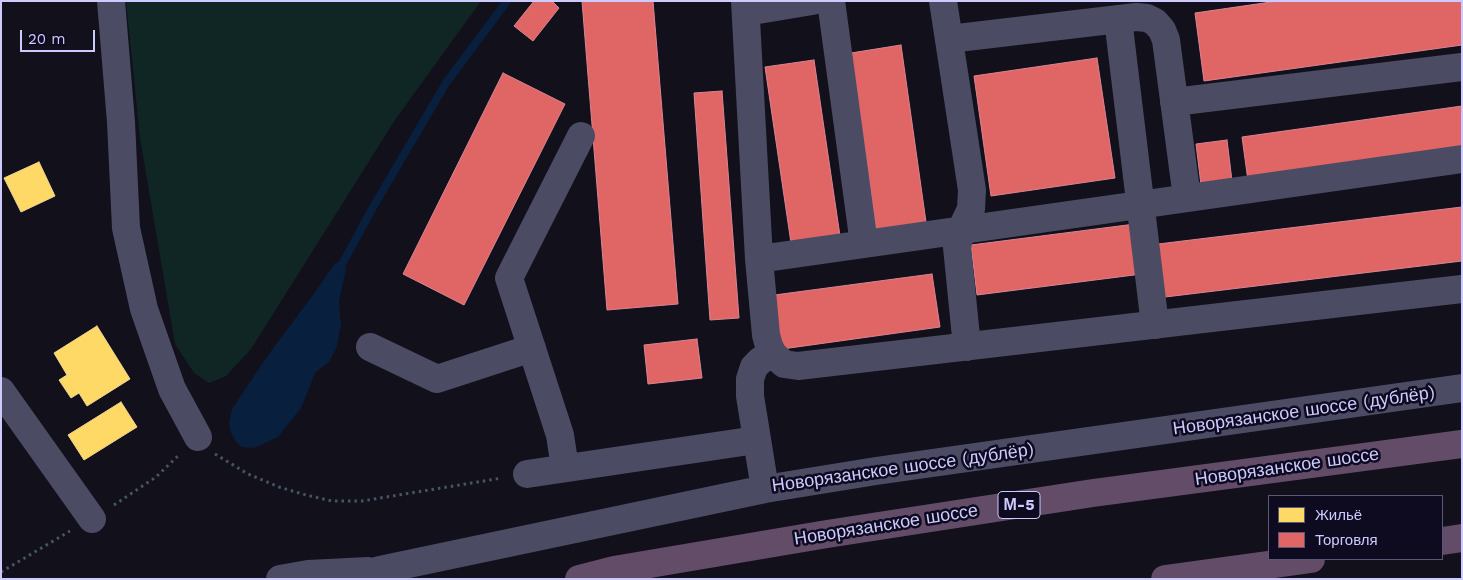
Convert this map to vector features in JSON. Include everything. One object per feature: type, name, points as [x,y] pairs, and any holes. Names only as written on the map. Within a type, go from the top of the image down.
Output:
[{"type":"highway","name":"Новорязанское шоссе","points":[[579,579],[614,570],[788,540],[1103,492],[1462,444]]},
{"type":"highway","points":[[1443,541],[1462,538]]},
{"type":"highway","points":[[1165,579],[1304,560]]},
{"type":"street","points":[[111,1],[121,122],[126,228],[144,309],[172,389],[198,437]]},
{"type":"street","points":[[812,1],[745,7],[758,259],[766,335],[773,354],[784,364],[798,366],[1462,289]]},
{"type":"street","points":[[831,1],[864,244]]},
{"type":"street","points":[[943,1],[972,190],[971,209],[961,230],[957,247],[967,347]]},
{"type":"street","points":[[948,39],[1136,17],[1156,22],[1166,40],[1187,198]]},
{"type":"street","points":[[1118,19],[1155,325]]},
{"type":"street","points":[[1174,102],[1462,67]]},
{"type":"street","points":[[565,468],[560,435],[509,278],[581,136]]},
{"type":"street","points":[[758,259],[1462,159]]},
{"type":"street","points":[[370,347],[437,379],[532,348]]},
{"type":"street","points":[[764,489],[750,396],[750,379],[754,368],[761,360],[773,354]]},
{"type":"street","name":"Новорязанское шоссе (дублёр)","points":[[349,579],[380,570],[764,489],[1462,388]]},
{"type":"street","points":[[1,391],[92,519]]},
{"type":"street","points":[[527,474],[756,440]]},
{"type":"street","points":[[280,579],[308,574],[380,570]]},
{"type":"path","points":[[198,437],[213,453],[248,474],[297,493],[332,501],[362,502],[527,474]]},
{"type":"green space","points":[[126,1],[481,1],[395,120],[251,349],[226,376],[209,383],[194,373],[175,344],[140,138]]},
{"type":"water","points":[[344,261],[346,269],[339,301],[341,324],[337,346],[329,362],[315,373],[301,408],[278,437],[254,448],[242,447],[236,442],[231,433],[229,423],[232,409],[266,358],[335,263]]},
{"type":"building: Жильё","points":[[39,162],[55,196],[21,212],[4,178]]},
{"type":"building: Жильё","points":[[97,326],[130,379],[87,406],[79,393],[71,398],[59,380],[67,375],[54,353]]},
{"type":"building: Жильё","points":[[121,402],[137,427],[84,460],[68,435]]},
{"type":"building: Торговля","points":[[534,1],[552,1],[559,8],[533,41],[514,26]]},
{"type":"building: Торговля","points":[[582,1],[653,1],[678,304],[607,310]]},
{"type":"building: Торговля","points":[[1278,1],[1462,1],[1462,45],[1204,81],[1195,13]]},
{"type":"building: Торговля","points":[[901,45],[926,222],[876,229],[851,53]]},
{"type":"building: Торговля","points":[[1097,58],[1115,178],[991,196],[974,76]]},
{"type":"building: Торговля","points":[[814,60],[840,236],[791,243],[765,67]]},
{"type":"building: Торговля","points":[[503,73],[565,104],[464,305],[403,274]]},
{"type":"building: Торговля","points":[[722,91],[739,318],[710,320],[694,93]]},
{"type":"building: Торговля","points":[[1462,106],[1462,158],[1249,188],[1242,137]]},
{"type":"building: Торговля","points":[[1227,140],[1233,189],[1202,193],[1196,144]]},
{"type":"building: Торговля","points":[[1462,207],[1462,261],[1157,298],[1150,245]]},
{"type":"building: Торговля","points":[[1135,224],[1142,274],[977,295],[971,245]]},
{"type":"building: Торговля","points":[[932,274],[940,327],[775,350],[767,296]]},
{"type":"building: Торговля","points":[[697,339],[702,378],[648,384],[644,345]]},
{"type":"waterway","points":[[340,268],[372,209],[446,83],[507,1]]}]
